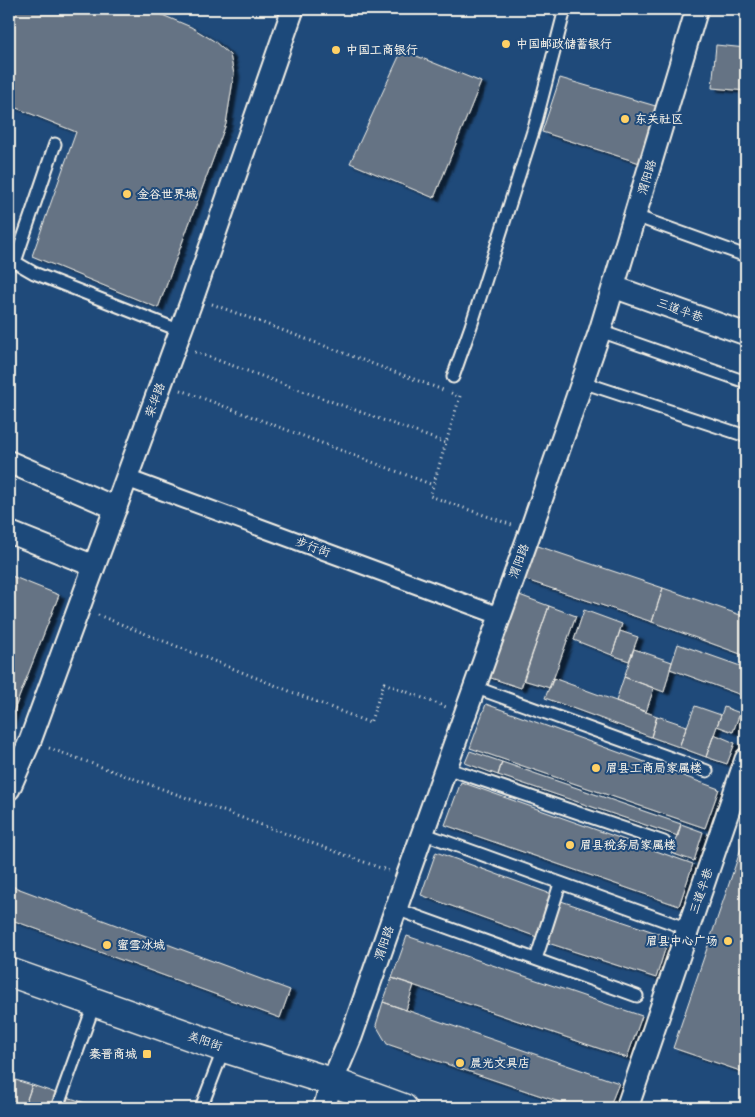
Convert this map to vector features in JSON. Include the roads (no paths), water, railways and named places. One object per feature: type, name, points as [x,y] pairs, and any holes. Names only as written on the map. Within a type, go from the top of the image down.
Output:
[{"type":"main road","name":"美阳街","points":[[9,972],[224,1048],[332,1082],[403,1108]]},
{"type":"street","name":"荣华路","points":[[9,789],[30,740],[193,297],[293,9]]},
{"type":"street","name":"渭阳路","points":[[324,1108],[332,1082],[351,1037],[600,331],[697,9]]},
{"type":"street","name":"三道半巷","points":[[614,287],[746,334]]},
{"type":"street","points":[[9,462],[116,508]]},
{"type":"street","name":"步行街","points":[[126,478],[500,616]]},
{"type":"street","points":[[9,532],[94,566]]},
{"type":"street","name":"三道半巷","points":[[627,1108],[746,759]]},
{"type":"lane","points":[[453,377],[535,126],[565,9]]},
{"type":"lane","points":[[55,144],[15,262],[34,273],[178,338]]},
{"type":"lane","points":[[635,216],[746,256]]},
{"type":"lane","points":[[600,331],[746,382]]},
{"type":"lane","points":[[582,382],[746,436]]},
{"type":"lane","points":[[474,687],[707,771]]},
{"type":"lane","points":[[446,768],[664,842]]},
{"type":"lane","points":[[422,834],[688,929]]},
{"type":"lane","points":[[536,960],[560,884]]},
{"type":"lane","points":[[396,909],[637,996]]},
{"type":"lane","points":[[57,1108],[95,1002]]},
{"type":"lane","points":[[201,1108],[224,1048]]},
{"type":"place","name":"中国邮政储蓄银行","points":[[506,44]]},
{"type":"place","name":"中国工商银行","points":[[336,50]]},
{"type":"place","name":"东关社区","points":[[625,119]]},
{"type":"place","name":"金谷世界城","points":[[127,194]]},
{"type":"place","name":"眉县工商局家属楼","points":[[596,768]]},
{"type":"place","name":"眉县税务局家属楼","points":[[570,845]]},
{"type":"place","name":"眉县中心广场","points":[[728,941]]},
{"type":"place","name":"蜜雪冰城","points":[[107,945]]},
{"type":"place","name":"秦晋商城","points":[[147,1054]]},
{"type":"place","name":"晨光文具店","points":[[460,1063]]}]
